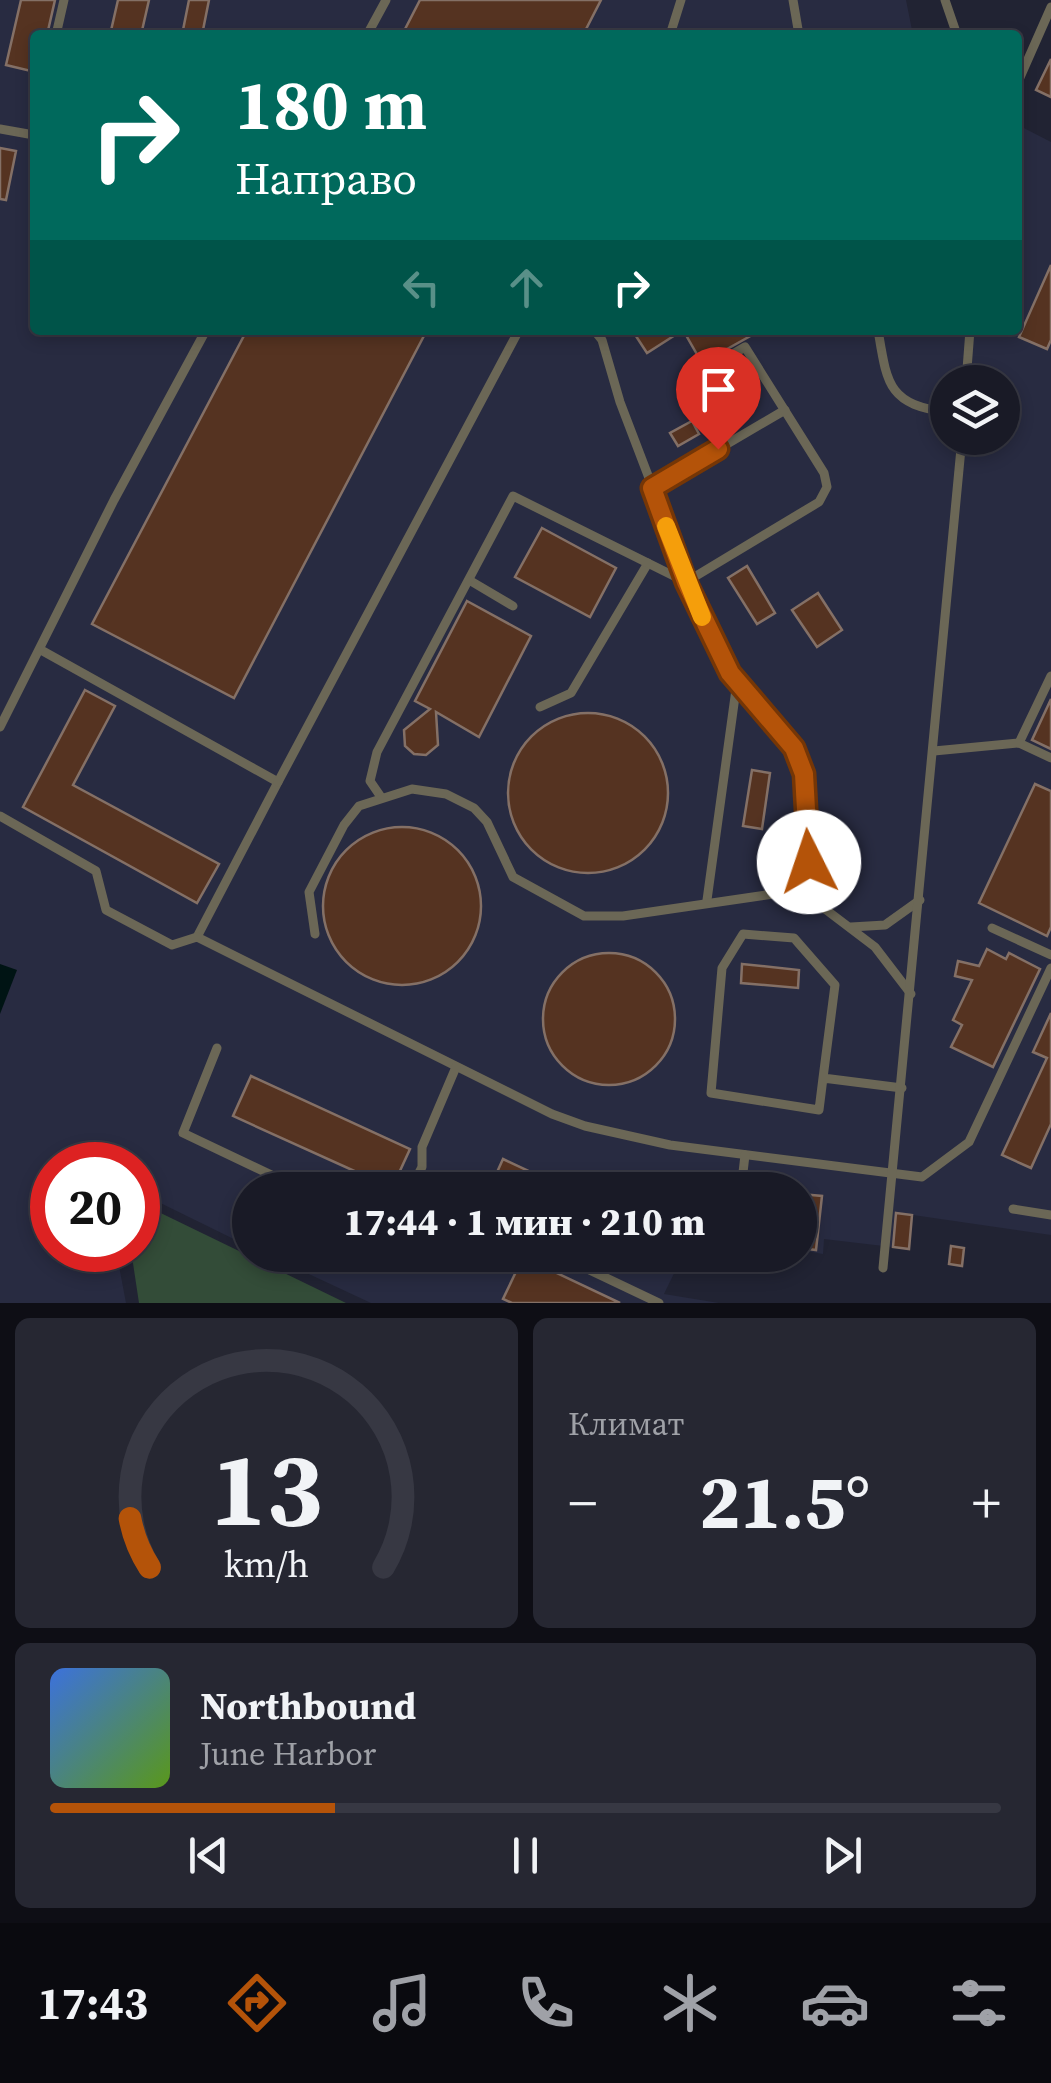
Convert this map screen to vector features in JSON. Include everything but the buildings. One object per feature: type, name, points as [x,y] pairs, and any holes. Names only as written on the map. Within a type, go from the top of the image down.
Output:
[{"type":"lane","points":[[57,30],[64,0]]},
{"type":"lane","points":[[370,30],[386,0]]},
{"type":"lane","points":[[672,30],[681,0]]},
{"type":"lane","points":[[792,0],[798,30]]},
{"type":"lane","points":[[946,0],[955,30]]},
{"type":"lane","points":[[1022,73],[1051,7]]},
{"type":"lane","points":[[0,130],[30,134]]},
{"type":"lane","points":[[0,727],[114,500],[203,335]]},
{"type":"lane","points":[[198,938],[515,335]]},
{"type":"lane","points":[[598,335],[686,582],[737,682],[794,748],[804,774],[804,835],[814,888],[824,909],[875,947],[911,994]]},
{"type":"lane","points":[[879,335],[885,373],[896,396],[919,409],[930,410]]},
{"type":"lane","points":[[967,365],[970,335]]},
{"type":"lane","points":[[683,384],[746,347],[824,473],[828,487],[819,502],[686,582]]},
{"type":"lane","points":[[652,488],[785,410]]},
{"type":"lane","points":[[883,1268],[960,455]]},
{"type":"lane","points":[[381,797],[370,781],[378,752],[513,496],[686,582]]},
{"type":"lane","points":[[540,707],[572,692],[648,563]]},
{"type":"lane","points":[[468,580],[514,606]]},
{"type":"lane","points":[[40,650],[278,782]]},
{"type":"lane","points":[[1019,743],[1051,676]]},
{"type":"lane","points":[[707,900],[737,682]]},
{"type":"lane","points":[[934,751],[1019,743],[1051,758]]},
{"type":"lane","points":[[315,934],[309,892],[324,858],[359,806],[412,789],[446,794],[474,808],[487,822],[513,877],[584,916],[623,916],[707,900],[814,888]]},
{"type":"lane","points":[[0,816],[96,871],[106,910],[172,945],[198,938],[456,1067],[585,1126],[670,1145],[922,1177],[968,1142],[1051,968]]},
{"type":"lane","points":[[846,926],[886,925],[920,900]]},
{"type":"lane","points":[[992,928],[1051,955]]},
{"type":"lane","points":[[743,934],[794,938],[835,986],[823,1078],[819,1110],[711,1093],[722,968],[743,934]]},
{"type":"lane","points":[[217,1048],[183,1133],[265,1172]]},
{"type":"lane","points":[[419,1172],[422,1147],[456,1067]]},
{"type":"lane","points":[[823,1078],[902,1088]]},
{"type":"lane","points":[[744,1172],[746,1155]]},
{"type":"lane","points":[[1014,1209],[1051,1214]]},
{"type":"lane","points":[[594,1272],[659,1303]]},
{"type":"shaded area","points":[[0,0],[906,0],[912,30],[30,30],[30,335],[1022,335],[1022,127],[1051,142],[1051,1235],[913,1215],[909,1249],[824,1239],[823,1254],[817,1253],[817,1172],[232,1172],[232,1238],[160,1203],[160,1142],[30,1142],[30,1272],[120,1272],[126,1303],[0,1303]]},
{"type":"shaded area","points":[[0,964],[17,970],[0,1014]]},
{"type":"shaded area","points":[[304,1272],[675,1272],[664,1294],[719,1303],[371,1303]]},
{"type":"green space","points":[[160,1213],[232,1248],[232,1272],[282,1272],[346,1303],[139,1303],[134,1272],[160,1272]]},
{"type":"slow traffic","points":[[666,526],[702,617]]},
{"type":"route","points":[[718,449],[652,488],[686,582],[730,673],[794,748],[804,774],[804,835],[809,862]]}]
